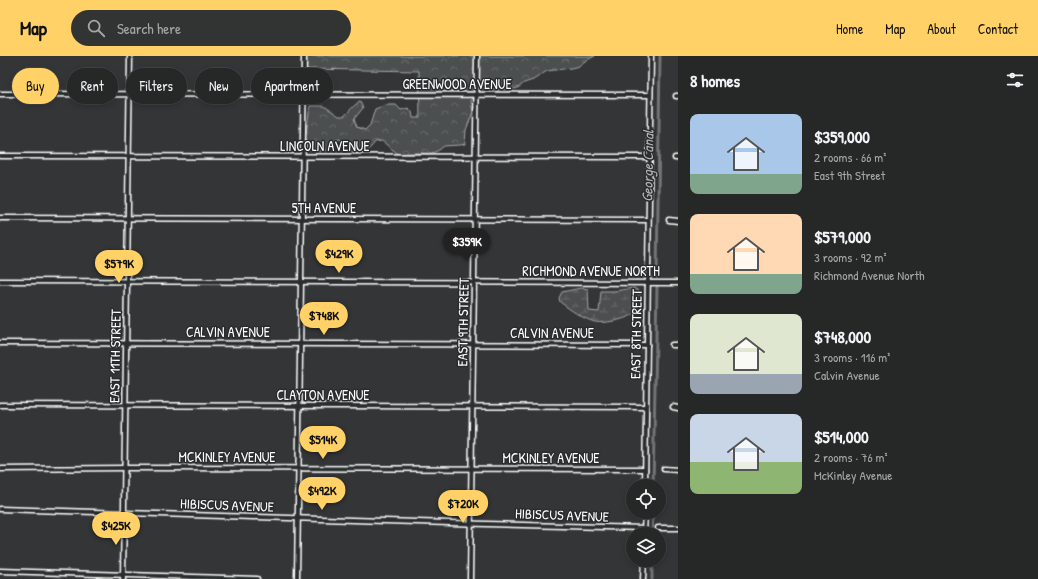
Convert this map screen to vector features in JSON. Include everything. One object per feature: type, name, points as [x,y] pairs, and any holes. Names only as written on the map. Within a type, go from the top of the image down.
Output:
[{"type":"street","name":"EAST 11TH STREET","points":[[130,56],[130,68]]},
{"type":"street","points":[[304,56],[304,68]]},
{"type":"street","name":"EAST 9TH STREET","points":[[470,579],[477,56]]},
{"type":"street","name":"EAST 8TH STREET","points":[[645,479],[651,56]]},
{"type":"street","name":"GREENWOOD AVENUE","points":[[0,94],[126,94]]},
{"type":"street","name":"GREENWOOD AVENUE","points":[[187,94],[251,94]]},
{"type":"street","name":"GREENWOOD AVENUE","points":[[333,94],[650,95]]},
{"type":"street","name":"EAST 11TH STREET","points":[[123,577],[130,104]]},
{"type":"street","points":[[297,579],[303,104]]},
{"type":"street","name":"LINCOLN AVENUE","points":[[0,156],[649,157]]},
{"type":"street","name":"5TH AVENUE","points":[[0,218],[648,220]]},
{"type":"street","points":[[669,220],[678,221]]},
{"type":"street","name":"RICHMOND AVENUE NORTH","points":[[0,281],[678,283]]},
{"type":"street","name":"CALVIN AVENUE","points":[[0,343],[647,345]]},
{"type":"street","points":[[672,345],[678,345]]},
{"type":"street","name":"CLAYTON AVENUE","points":[[0,405],[646,407]]},
{"type":"street","points":[[672,407],[678,408]]},
{"type":"street","name":"MCKINLEY AVENUE","points":[[0,469],[645,469]]},
{"type":"street","points":[[664,469],[678,470]]},
{"type":"street","name":"HIBISCUS AVENUE","points":[[0,509],[626,527]]},
{"type":"street","points":[[666,528],[678,528]]},
{"type":"street","points":[[643,579],[644,567]]},
{"type":"street","points":[[0,571],[123,577],[257,579]]},
{"type":"green space","points":[[306,56],[595,56],[579,66],[547,71],[533,80],[524,83],[518,88],[509,90],[500,89],[498,91],[490,87],[482,89],[471,101],[473,112],[466,130],[465,144],[444,146],[432,153],[398,154],[382,141],[375,142],[366,151],[352,152],[346,141],[338,139],[332,147],[324,151],[304,149],[310,106],[324,106],[339,116],[344,116],[360,102],[363,108],[354,119],[357,127],[365,130],[370,125],[375,109],[386,105],[396,105],[401,110],[408,108],[412,112],[413,118],[420,118],[419,71],[306,68]]},
{"type":"green space","points":[[581,288],[588,289],[589,311],[599,312],[601,291],[634,288],[640,292],[640,306],[635,313],[630,316],[611,321],[595,322],[572,311],[560,302],[559,298],[562,292]]},
{"type":"waterway","name":"George Canal","points":[[657,277],[660,56]]},
{"type":"waterway","name":"George Canal","points":[[653,479],[657,287]]},
{"type":"waterway","name":"George Canal","points":[[652,527],[653,519]]},
{"type":"waterway","name":"George Canal","points":[[652,567],[652,579]]}]
